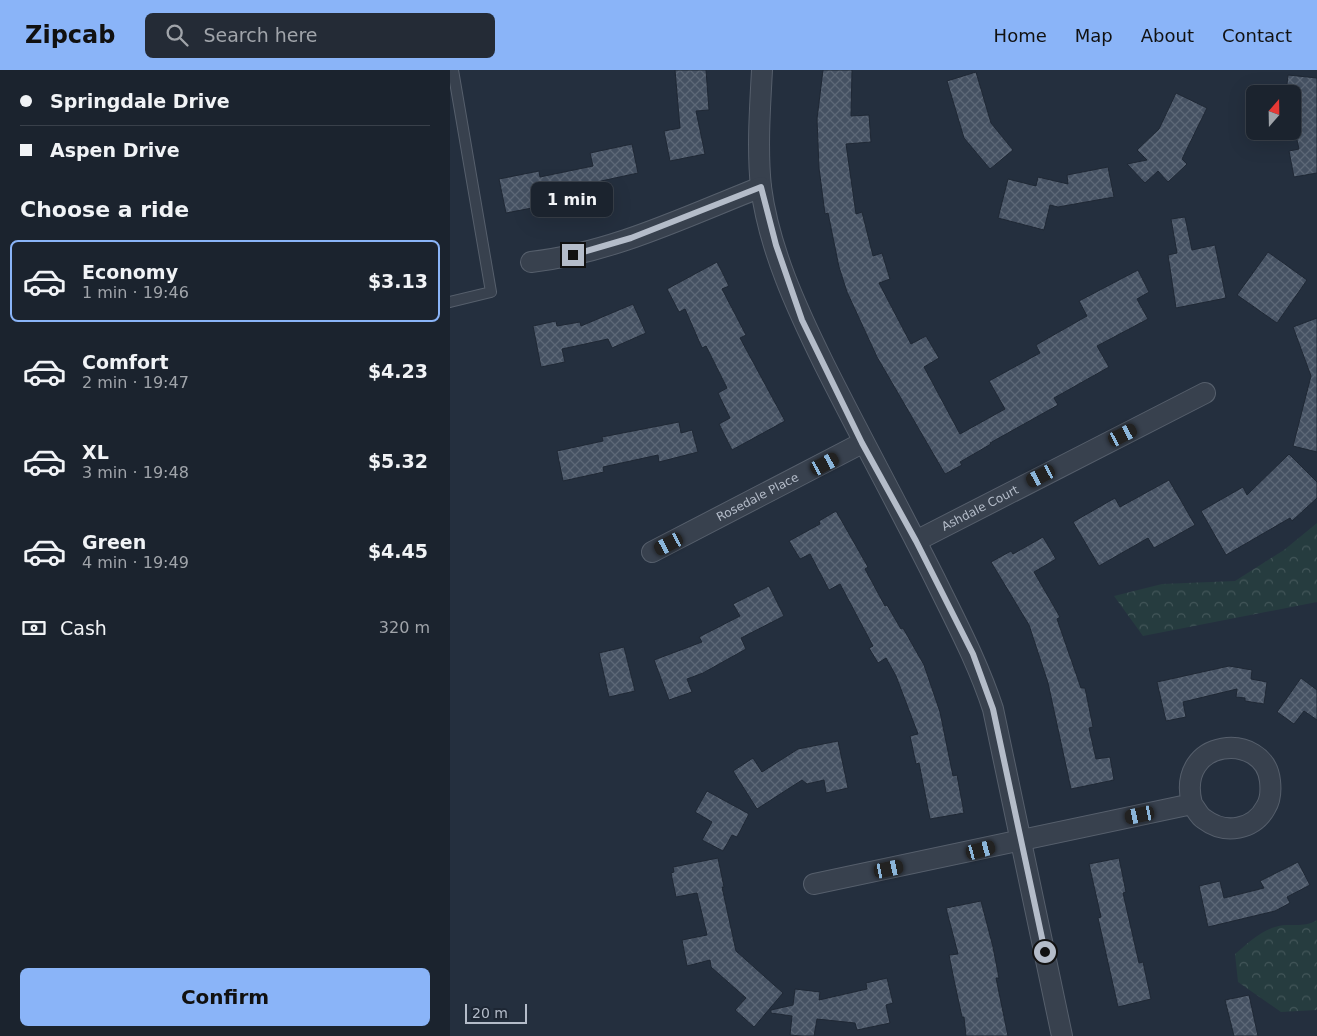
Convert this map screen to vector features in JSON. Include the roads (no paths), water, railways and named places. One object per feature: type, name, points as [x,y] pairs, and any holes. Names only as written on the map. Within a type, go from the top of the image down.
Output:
[{"type":"street","points":[[762,70],[760,119],[761,187],[785,277],[802,320],[862,443],[916,541],[973,654],[985,685],[993,709],[1062,1036]]},
{"type":"street","points":[[531,262],[563,257],[615,243],[761,187]]},
{"type":"street","name":"Ashdale Court","points":[[916,541],[1205,393]]},
{"type":"street","name":"Rosedale Place","points":[[652,552],[862,443]]},
{"type":"street","points":[[1223,748],[1248,751],[1258,758],[1269,776],[1271,792],[1268,806],[1261,816],[1246,826],[1233,829],[1217,827],[1202,818],[1192,804],[1189,791],[1190,778],[1195,767],[1209,753],[1223,748]]},
{"type":"street","points":[[814,884],[964,854],[1020,839],[1192,804]]},
{"type":"lane","points":[[450,302],[491,292],[453,90],[453,70]]}]
